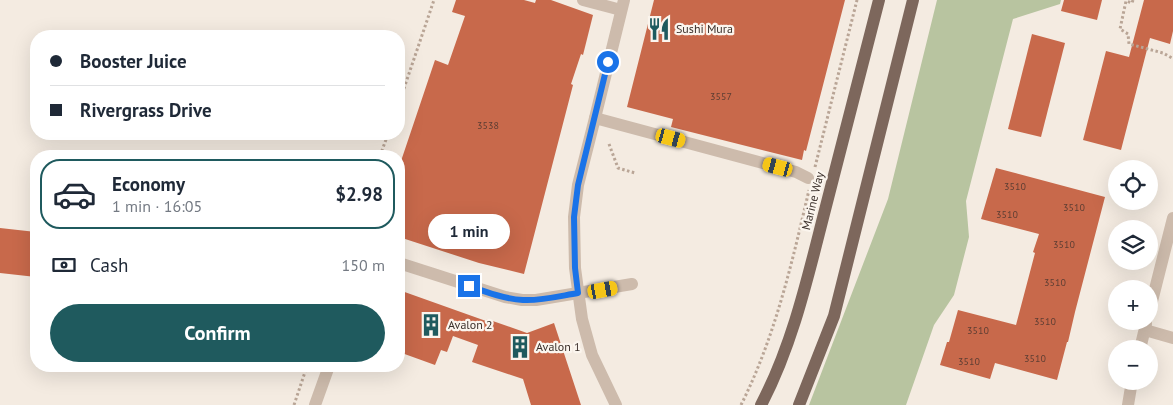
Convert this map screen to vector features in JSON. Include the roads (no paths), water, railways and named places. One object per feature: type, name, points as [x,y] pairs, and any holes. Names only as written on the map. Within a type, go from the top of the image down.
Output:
[{"type":"main road","name":"Marine Way","points":[[761,405],[791,335],[879,0]]},
{"type":"main road","points":[[799,405],[834,316],[913,0]]},
{"type":"street","points":[[583,0],[622,5],[578,185],[574,217],[575,268],[582,319],[592,355],[616,405]]},
{"type":"street","points":[[595,118],[796,172],[810,179]]},
{"type":"street","points":[[1157,280],[1173,218]]},
{"type":"street","points":[[405,265],[487,292],[522,300],[536,300],[632,284]]},
{"type":"street","points":[[1155,330],[1173,338]]},
{"type":"street","points":[[315,405],[327,372]]},
{"type":"street","points":[[1128,405],[1130,390]]},
{"type":"place","name":"Sushi Mura","points":[[659,29]]},
{"type":"place","name":"Avalon 2","points":[[431,325]]},
{"type":"place","name":"Avalon 1","points":[[520,347]]}]
